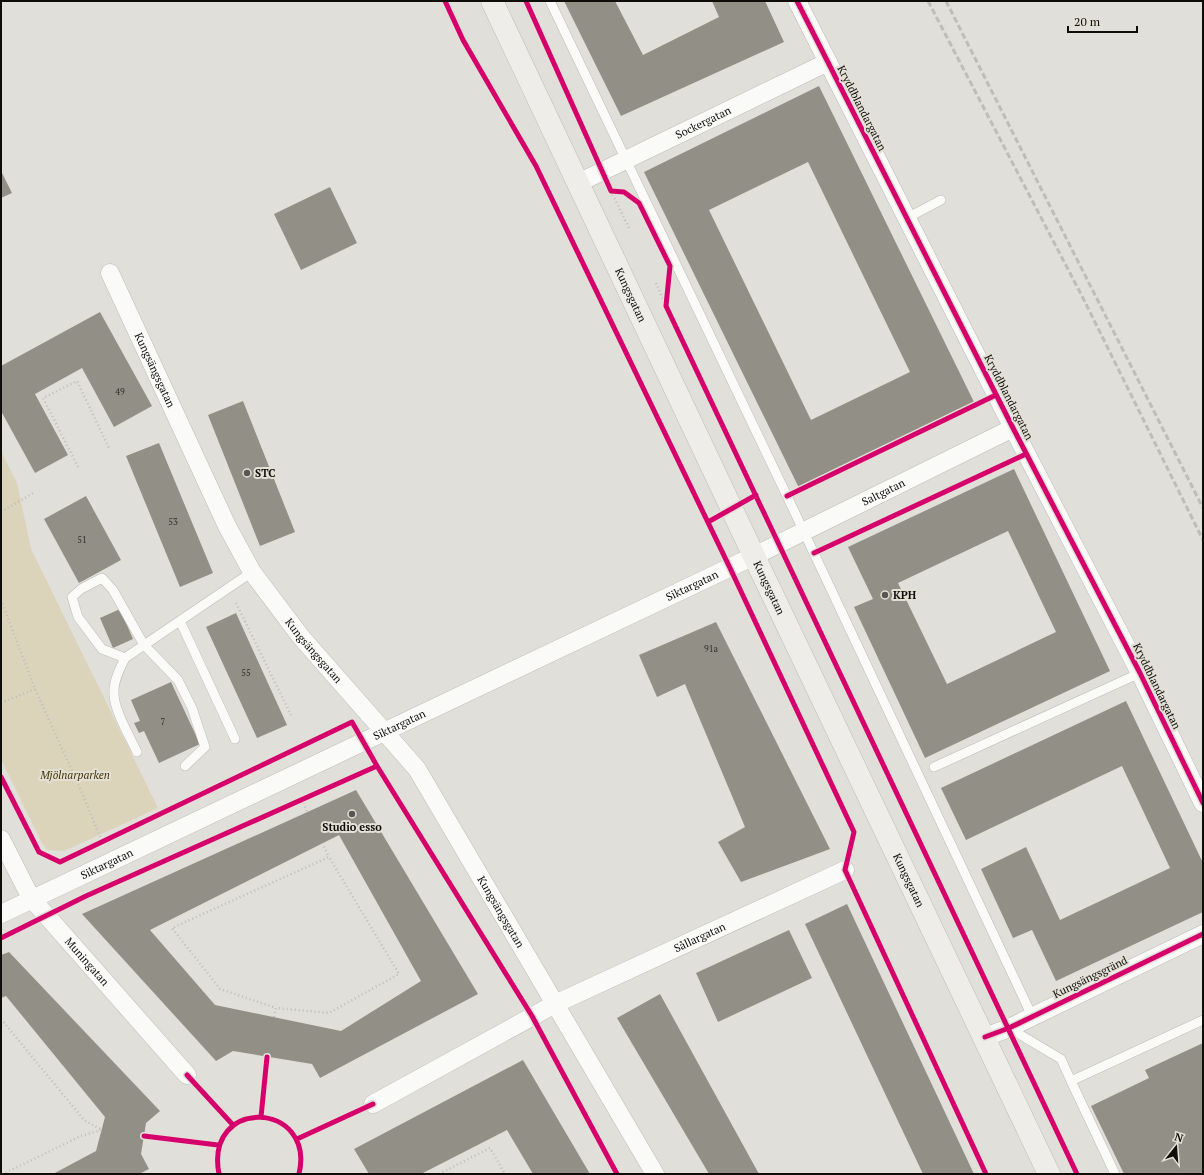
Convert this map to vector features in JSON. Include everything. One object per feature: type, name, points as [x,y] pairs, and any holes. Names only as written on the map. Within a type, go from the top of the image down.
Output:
[{"type":"main road","name":"Kungsgatan","points":[[492,1],[754,556],[985,1037],[1049,1174]]},
{"type":"street","name":"Kryddblandargatan","points":[[797,1],[1013,428],[1140,673],[1203,803]]},
{"type":"street","name":"Sockergatan","points":[[578,183],[828,62]]},
{"type":"street","name":"Kungsängsgatan","points":[[110,273],[227,526],[252,572],[302,637],[417,769],[656,1174]]},
{"type":"street","name":"Saltgatan","points":[[754,556],[1013,428]]},
{"type":"street","name":"Siktargatan","points":[[1,914],[31,898],[87,874],[754,556]]},
{"type":"street","name":"Muningatan","points":[[1,839],[31,898],[187,1075]]},
{"type":"street","name":"Sållargatan","points":[[555,1004],[845,870]]},
{"type":"street","name":"Kungsängsgränd","points":[[985,1037],[1009,1028],[1203,934]]},
{"type":"street","points":[[373,1104],[555,1004]]},
{"type":"lane","points":[[550,1],[804,532],[1032,1016]]},
{"type":"lane","points":[[907,218],[941,200]]},
{"type":"lane","points":[[137,752],[123,724],[114,694],[119,672],[125,658],[252,572]]},
{"type":"lane","points":[[125,658],[102,649],[78,617],[72,597],[81,589],[102,578],[113,590],[144,645],[178,680],[192,708],[206,747],[186,766]]},
{"type":"lane","points":[[180,621],[235,739]]},
{"type":"lane","points":[[934,767],[1140,673]]},
{"type":"lane","points":[[1072,1081],[1203,1020]]},
{"type":"lane","points":[[1009,1028],[1061,1059],[1115,1174]]},
{"type":"path","points":[[602,171],[629,228]]},
{"type":"path","points":[[611,191],[618,192]]},
{"type":"path","points":[[656,283],[670,313]]},
{"type":"path","points":[[666,306],[668,293]]},
{"type":"path","points":[[78,467],[43,398],[77,381],[109,448]]},
{"type":"path","points":[[1,512],[35,492]]},
{"type":"path","points":[[229,588],[292,715]]},
{"type":"path","points":[[1,600],[35,689],[83,795],[102,842]]},
{"type":"path","points":[[1,703],[35,689]]},
{"type":"path","points":[[295,802],[309,796]]},
{"type":"path","points":[[302,799],[307,812]]},
{"type":"path","points":[[95,845],[109,838]]},
{"type":"path","points":[[322,843],[328,857],[399,974],[329,1013],[276,1008],[220,989],[172,928],[328,857]]},
{"type":"path","points":[[274,1017],[276,1008]]},
{"type":"path","points":[[1,1019],[84,1120],[102,1130],[81,1136],[3,1174]]},
{"type":"path","points":[[439,1174],[490,1148],[505,1174]]},
{"type":"green space","name":"Mjölnarparken","points":[[1,451],[17,483],[31,549],[158,808],[64,851],[47,850],[41,841],[1,759]]},
{"type":"building","points":[[564,1],[615,1],[643,55],[719,17],[712,1],[765,1],[784,42],[621,116]]},
{"type":"building","points":[[819,86],[974,402],[799,488],[644,172]],"holes":[[[808,162],[910,372],[811,420],[709,210]]]},
{"type":"building","points":[[1,171],[12,193],[1,198]]},
{"type":"building","points":[[330,187],[357,243],[301,270],[274,214]]},
{"type":"building","points":[[100,312],[152,406],[114,427],[82,368],[35,394],[68,455],[35,473],[1,411],[1,366]]},
{"type":"building","points":[[243,401],[295,532],[260,546],[208,415]]},
{"type":"building","points":[[159,443],[213,573],[180,587],[126,456]]},
{"type":"building","points":[[1014,469],[1110,671],[925,758],[854,607],[873,599],[848,547]],"holes":[[[1008,531],[1056,632],[947,684],[898,583]]]},
{"type":"building","points":[[86,496],[121,560],[79,583],[44,519]]},
{"type":"building","points":[[120,609],[133,639],[113,648],[100,618]]},
{"type":"building","points":[[236,613],[287,725],[257,738],[206,627]]},
{"type":"building","points":[[716,622],[830,849],[741,882],[718,842],[745,827],[685,684],[657,697],[639,655]]},
{"type":"building","points":[[171,682],[200,744],[159,763],[144,731],[139,733],[134,723],[140,721],[131,700]]},
{"type":"building","points":[[1126,701],[1203,863],[1203,912],[1056,981],[1032,930],[1013,938],[981,869],[1026,847],[1060,920],[1170,868],[1122,766],[966,840],[941,788]]},
{"type":"building","points":[[356,790],[478,994],[320,1078],[312,1064],[233,1051],[216,1061],[82,914]],"holes":[[[339,835],[421,981],[341,1031],[215,1005],[150,930]]]},
{"type":"building","points":[[847,904],[974,1174],[923,1174],[805,924]]},
{"type":"building","points":[[789,930],[812,978],[718,1022],[696,973]]},
{"type":"building","points":[[9,952],[160,1111],[146,1123],[141,1154],[149,1169],[139,1174],[53,1174],[96,1151],[105,1117],[6,996],[1,998],[1,955]]},
{"type":"building","points":[[660,994],[759,1174],[709,1174],[617,1018]]},
{"type":"building","points":[[1203,1043],[1203,1174],[1124,1174],[1091,1106],[1149,1078],[1145,1070]]},
{"type":"building","points":[[523,1060],[590,1174],[533,1174],[507,1130],[421,1174],[369,1174],[354,1149]]},
{"type":"railway","points":[[928,1],[1083,298],[1203,540]]},
{"type":"railway","points":[[946,1],[1203,508]]},
{"type":"cycle path","points":[[445,1],[463,40],[536,166],[730,568],[854,832],[845,870],[986,1174]]},
{"type":"cycle path","points":[[526,1],[611,191],[624,192],[639,203],[670,266],[666,306],[1077,1174]]},
{"type":"cycle path","points":[[797,1],[1013,428],[1140,673],[1203,803]]},
{"type":"cycle path","points":[[787,496],[996,395]]},
{"type":"cycle path","points":[[814,553],[1026,454]]},
{"type":"cycle path","points":[[708,522],[756,495]]},
{"type":"cycle path","points":[[1,777],[39,852],[60,862],[352,722],[377,766],[532,1016],[617,1174]]},
{"type":"cycle path","points":[[1,938],[86,896],[377,766]]},
{"type":"cycle path","points":[[985,1037],[1009,1028],[1203,934]]},
{"type":"cycle path","points":[[261,1117],[267,1057]]},
{"type":"cycle path","points":[[187,1075],[233,1125]]},
{"type":"cycle path","points":[[297,1139],[373,1104]]},
{"type":"cycle path","points":[[219,1174],[219,1149],[228,1131],[242,1120],[260,1117],[277,1121],[292,1132],[300,1150],[299,1174]]},
{"type":"cycle path","points":[[144,1136],[218,1145]]},
{"type":"place","name":"STC","points":[[247,473]]},
{"type":"place","name":"KPH","points":[[885,595]]},
{"type":"place","name":"Studio esso","points":[[352,814]]}]
